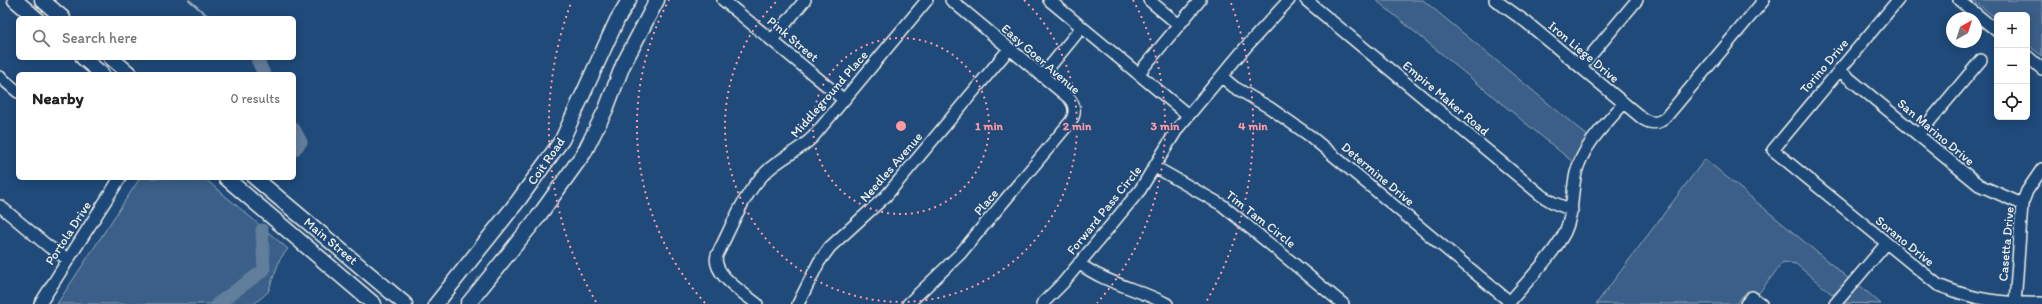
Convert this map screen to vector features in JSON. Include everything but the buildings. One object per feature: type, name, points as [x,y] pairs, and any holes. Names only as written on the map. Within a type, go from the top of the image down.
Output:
[{"type":"main road","points":[[14,0],[34,16]]},
{"type":"main road","points":[[42,0],[61,16]]},
{"type":"main road","name":"Coit Road","points":[[436,304],[518,201],[562,140],[617,20],[629,0]]},
{"type":"main road","name":"Coit Road","points":[[468,304],[538,217],[584,153],[606,109],[626,58],[657,0]]},
{"type":"main road","points":[[85,60],[100,72]]},
{"type":"main road","points":[[113,60],[128,72]]},
{"type":"main road","name":"Main Street","points":[[228,180],[374,304]]},
{"type":"main road","name":"Main Street","points":[[257,180],[406,304]]},
{"type":"street","name":"Pink Street","points":[[723,0],[844,100]]},
{"type":"street","points":[[772,40],[806,0]]},
{"type":"street","name":"Middleground Place","points":[[758,304],[721,274],[716,265],[717,255],[748,195],[757,182],[775,164],[810,141],[927,0]]},
{"type":"street","name":"Easy Goer Avenue","points":[[951,0],[1069,98],[1074,109]]},
{"type":"street","points":[[1048,0],[1188,116]]},
{"type":"street","points":[[1149,0],[1179,25]]},
{"type":"street","points":[[1138,74],[1200,0]]},
{"type":"street","name":"Forward Pass Circle","points":[[1042,304],[1079,263],[1140,190],[1155,167],[1170,139],[1188,116],[1245,48],[1289,0]]},
{"type":"street","name":"Empire Maker Road","points":[[1306,0],[1542,196],[1554,204],[1572,210]]},
{"type":"street","points":[[1581,68],[1637,0]]},
{"type":"street","name":"Iron Liege Drive","points":[[1501,2],[1624,103],[1646,120],[1656,122],[1666,118],[1764,0]]},
{"type":"street","name":"Torino Drive","points":[[1773,150],[1898,0]]},
{"type":"street","points":[[1959,0],[1994,29]]},
{"type":"street","points":[[1042,76],[1082,27]]},
{"type":"street","name":"Needles Avenue","points":[[798,304],[817,267],[830,247],[886,196],[1009,49]]},
{"type":"street","points":[[2030,59],[2042,69]]},
{"type":"street","points":[[1918,136],[1981,60]]},
{"type":"street","name":"San Marino Drive","points":[[1839,70],[1979,186],[2022,204]]},
{"type":"street","points":[[0,77],[16,90]]},
{"type":"street","name":"Determine Drive","points":[[1222,77],[1240,91],[1275,111],[1310,136],[1509,303]]},
{"type":"street","points":[[1509,303],[1558,243],[1568,226],[1572,210],[1574,180],[1580,160],[1591,142],[1624,103]]},
{"type":"street","name":"Place","points":[[908,304],[960,254],[1071,121],[1074,109]]},
{"type":"street","name":"Sorano Drive","points":[[1773,150],[1938,285],[1962,295],[1987,301],[2015,304],[2042,303]]},
{"type":"street","name":"Tim Tam Circle","points":[[1155,167],[1222,205],[1343,304]]},
{"type":"street","name":"Casetta Drive","points":[[2015,304],[2022,204],[2027,191],[2042,169]]},
{"type":"street","name":"Portola Drive","points":[[40,304],[119,180]]},
{"type":"street","points":[[0,206],[49,246],[68,259]]},
{"type":"street","points":[[1835,304],[1886,244]]},
{"type":"street","points":[[1079,263],[1098,276],[1140,291],[1167,304]]},
{"type":"street","points":[[1749,300],[1761,304]]},
{"type":"shaded area","points":[[1376,0],[1423,0],[1589,137],[1574,163]]},
{"type":"shaded area","points":[[1973,0],[2042,0],[2042,56],[2030,46],[2030,12],[1994,12],[1994,17]]},
{"type":"shaded area","points":[[1705,159],[1849,279],[1833,295],[1796,264],[1783,262],[1759,293],[1747,291],[1736,304],[1596,304]]},
{"type":"shaded area","points":[[139,180],[206,180],[288,249],[280,259],[268,292],[254,304],[57,304]]},
{"type":"shaded area","points":[[1858,284],[1881,304],[1842,303]]},
{"type":"waterway","points":[[189,0],[208,16]]},
{"type":"waterway","points":[[257,60],[263,72]]},
{"type":"waterway","points":[[296,133],[301,142],[296,148]]},
{"type":"waterway","points":[[217,304],[264,270],[262,230]]}]
